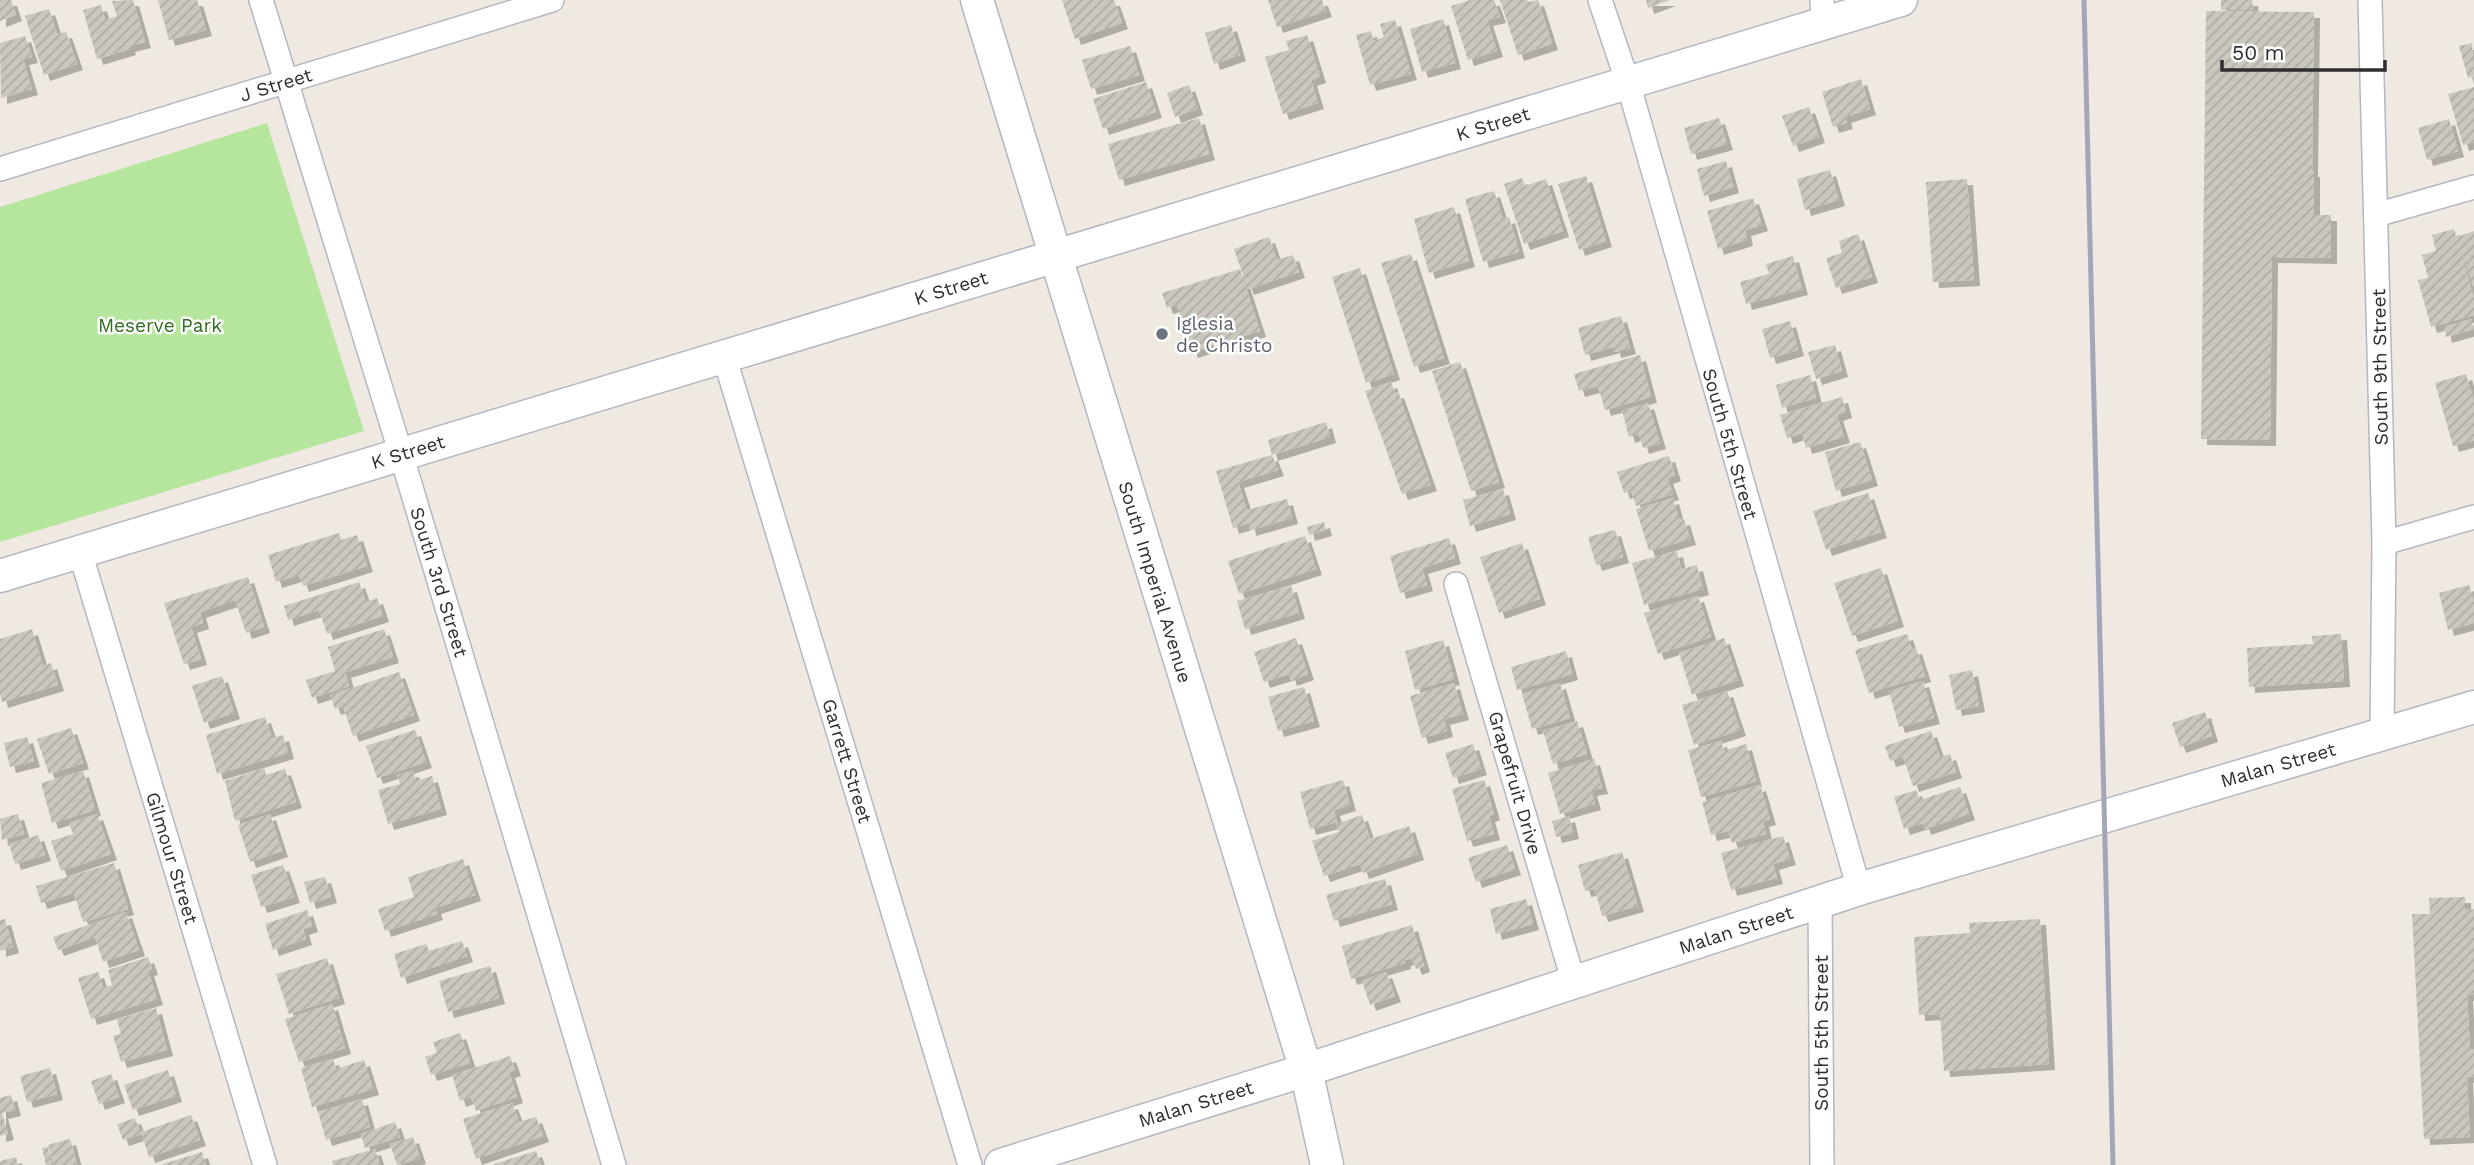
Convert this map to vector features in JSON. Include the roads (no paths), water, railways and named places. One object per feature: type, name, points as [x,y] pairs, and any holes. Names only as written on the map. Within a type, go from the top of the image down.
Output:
[{"type":"street","name":"South 3rd Street","points":[[261,0],[401,454],[614,1165]]},
{"type":"street","name":"J Street","points":[[0,169],[551,0]]},
{"type":"street","name":"South Imperial Avenue","points":[[977,0],[1306,1070],[1327,1165]]},
{"type":"street","name":"South 5th Street","points":[[1600,0],[1628,83],[1859,889]]},
{"type":"street","name":"K Street","points":[[0,576],[1628,83],[1822,12],[1902,0]]},
{"type":"street","name":"South 9th Street","points":[[2370,0],[2384,544],[2382,734]]},
{"type":"street","points":[[2376,215],[2474,187]]},
{"type":"street","name":"Garrett Street","points":[[724,356],[970,1165]]},
{"type":"street","points":[[2384,544],[2474,517]]},
{"type":"street","name":"Gilmour Street","points":[[80,552],[265,1165]]},
{"type":"street","name":"Grapefruit Drive","points":[[1456,584],[1574,983]]},
{"type":"street","name":"Malan Street","points":[[1001,1165],[1306,1070],[1859,889],[2474,707]]},
{"type":"street","name":"South 5th Street","points":[[1820,902],[1822,1165]]},
{"type":"railway","points":[[2084,0],[2113,1165]]},
{"type":"place","name":"Iglesia de Christo","points":[[1162,334]]},
{"type":"park label","name":"Meserve Park","points":[[160,325]]}]
